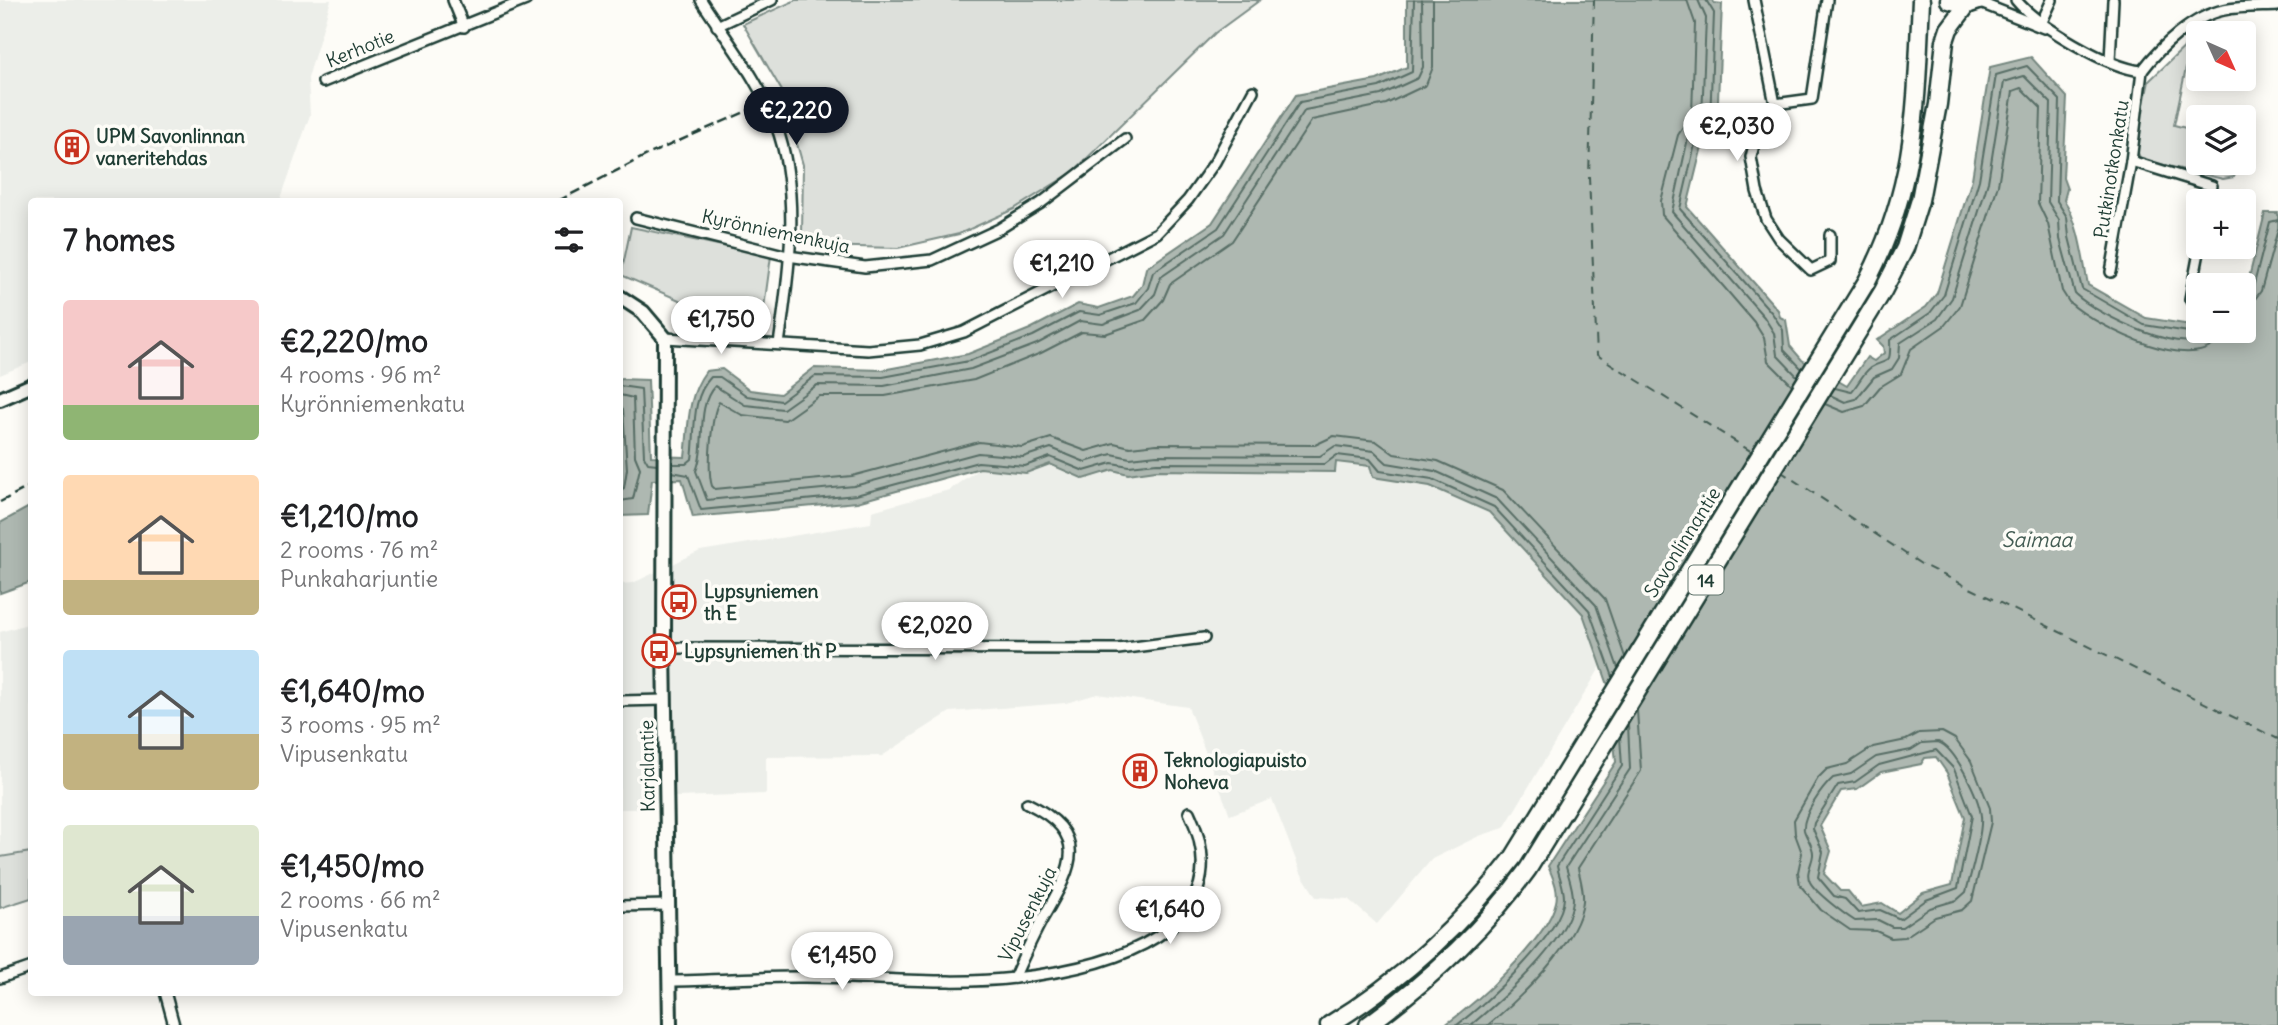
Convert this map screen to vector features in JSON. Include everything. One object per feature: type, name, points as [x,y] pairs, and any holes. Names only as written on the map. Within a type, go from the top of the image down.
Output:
[{"type":"highway","name":"Savonlinnantie","points":[[1329,1025],[1400,977],[1486,893],[1513,858],[1867,281],[1885,243],[1907,172],[1915,131],[1921,0]]},
{"type":"highway","points":[[1949,0],[1976,2]]},
{"type":"highway","name":"Savonlinnantie","points":[[1368,1025],[1414,992],[1457,954],[1503,904],[1528,869],[1883,290],[1905,248],[1920,200],[1938,104],[1945,41],[1949,29],[1976,2]]},
{"type":"street","points":[[453,0],[464,27]]},
{"type":"street","name":"Kerhotie","points":[[323,82],[526,0]]},
{"type":"street","points":[[701,0],[756,83],[776,126],[786,170],[790,206],[788,256],[779,344]]},
{"type":"street","points":[[718,26],[772,0]]},
{"type":"street","points":[[1754,0],[1775,104],[1755,141],[1751,157],[1757,191],[1766,219],[1779,239],[1811,270],[1823,267],[1830,261],[1830,235]]},
{"type":"street","points":[[1775,104],[1812,99],[1827,0]]},
{"type":"street","points":[[2016,0],[2044,28]]},
{"type":"street","points":[[2044,28],[2052,0]]},
{"type":"street","points":[[2110,61],[2113,0]]},
{"type":"street","points":[[1976,2],[2044,28],[2126,70],[2142,71],[2158,51],[2221,5],[2249,8],[2274,6]]},
{"type":"street","name":"Putkinotkonkatu","points":[[2111,272],[2131,161],[2142,71]]},
{"type":"street","points":[[623,299],[643,312],[665,338],[868,350],[920,345],[964,332],[1157,233],[1188,200],[1215,162],[1253,91]]},
{"type":"street","name":"Kyrönniemenkuja","points":[[636,218],[788,256],[865,267],[932,260],[999,229],[1041,203],[1125,139]]},
{"type":"street","points":[[2131,161],[2212,186],[2211,189]]},
{"type":"street","name":"Karjalantie","points":[[665,338],[664,700],[670,1025]]},
{"type":"street","points":[[0,400],[28,387]]},
{"type":"street","points":[[664,648],[1118,649],[1204,638]]},
{"type":"street","points":[[623,701],[664,700]]},
{"type":"street","name":"Vipusenkuja","points":[[1014,978],[1039,926],[1065,884],[1072,860],[1062,827],[1052,817],[1027,803]]},
{"type":"street","points":[[669,981],[796,977],[1014,978],[1125,953],[1159,936],[1181,918],[1198,892],[1205,865],[1203,849],[1189,813]]},
{"type":"street","points":[[623,906],[668,905]]},
{"type":"street","points":[[0,978],[28,968]]},
{"type":"street","points":[[165,996],[174,1025]]},
{"type":"shaded area","points":[[0,0],[331,0],[308,78],[310,115],[281,198],[28,198],[28,363],[0,375]]},
{"type":"shaded area","points":[[796,0],[1260,0],[1215,33],[1073,172],[1014,209],[959,234],[898,248],[815,246],[802,236],[803,165],[782,91],[743,24]]},
{"type":"shaded area","points":[[2186,46],[2186,68],[2174,125],[2186,128],[2186,170],[2140,158],[2135,146],[2149,81]]},
{"type":"shaded area","points":[[2206,175],[2235,175],[2223,179]]},
{"type":"shaded area","points":[[631,227],[771,256],[763,315],[714,315],[623,276]]},
{"type":"shaded area","points":[[1335,462],[1370,466],[1373,477],[1430,486],[1489,512],[1583,614],[1601,666],[1504,828],[1479,836],[1432,859],[1377,924],[1348,899],[1316,897],[1301,873],[1272,799],[1230,815],[1188,707],[1097,694],[1066,703],[950,712],[882,756],[766,757],[766,794],[676,797],[635,809],[623,809],[623,584],[633,583],[700,551],[871,523],[872,511],[949,490],[980,468],[1026,473],[1050,464],[1084,479],[1113,470],[1128,474],[1156,470],[1335,471]]},
{"type":"shaded area","points":[[28,624],[28,852],[0,857],[0,632]]},
{"type":"shaded area","points":[[28,852],[28,899],[0,908],[0,857]]},
{"type":"water","name":"Saimaa","points":[[1407,0],[1713,0],[1714,3],[1722,4],[1717,125],[1703,142],[1687,207],[1778,310],[1780,317],[1786,320],[1790,346],[1802,360],[1847,386],[1867,357],[1874,361],[1884,353],[1883,346],[1877,340],[1926,307],[1937,293],[1972,179],[1990,67],[2031,57],[2067,97],[2063,178],[2067,189],[2064,200],[2076,229],[2088,285],[2146,318],[2186,324],[2186,343],[2256,343],[2256,273],[2250,273],[2254,259],[2256,259],[2265,213],[2278,213],[2278,1025],[1445,1025],[1509,969],[1540,934],[1550,917],[1557,893],[1548,866],[1616,762],[1608,685],[1583,614],[1489,512],[1430,486],[1373,477],[1370,466],[1336,462],[1335,472],[1156,470],[1128,474],[1113,470],[1084,479],[1050,464],[1026,473],[980,468],[857,502],[693,517],[682,479],[652,480],[648,515],[623,516],[623,379],[648,380],[651,456],[685,457],[692,402],[706,371],[722,369],[750,390],[780,394],[814,368],[882,370],[968,354],[1030,329],[1078,304],[1099,308],[1133,296],[1142,285],[1146,268],[1212,223],[1296,95],[1377,80],[1407,67]],"holes":[[[1936,757],[1947,773],[1965,817],[1952,885],[1923,893],[1898,913],[1882,903],[1861,907],[1848,891],[1840,891],[1824,874],[1831,851],[1820,826],[1841,791],[1857,789],[1881,772],[1921,764],[1925,758]]]},
{"type":"water","points":[[28,508],[28,583],[0,593],[0,523]]},
{"type":"ferry route","points":[[1594,0],[1589,177],[1597,355],[1752,452]]},
{"type":"ferry route","points":[[1780,471],[1921,564],[2278,739]]},
{"type":"railway","points":[[564,198],[647,155],[754,108]]},
{"type":"railway","points":[[0,502],[28,487]]},
{"type":"place","name":"UPM Savonlinnan vaneritehdas","points":[[72,147]]},
{"type":"place","name":"Lypsyniemen th E","points":[[679,602]]},
{"type":"place","name":"Lypsyniemen th P","points":[[659,651]]},
{"type":"place","name":"Teknologiapuisto Noheva","points":[[1140,771]]}]
